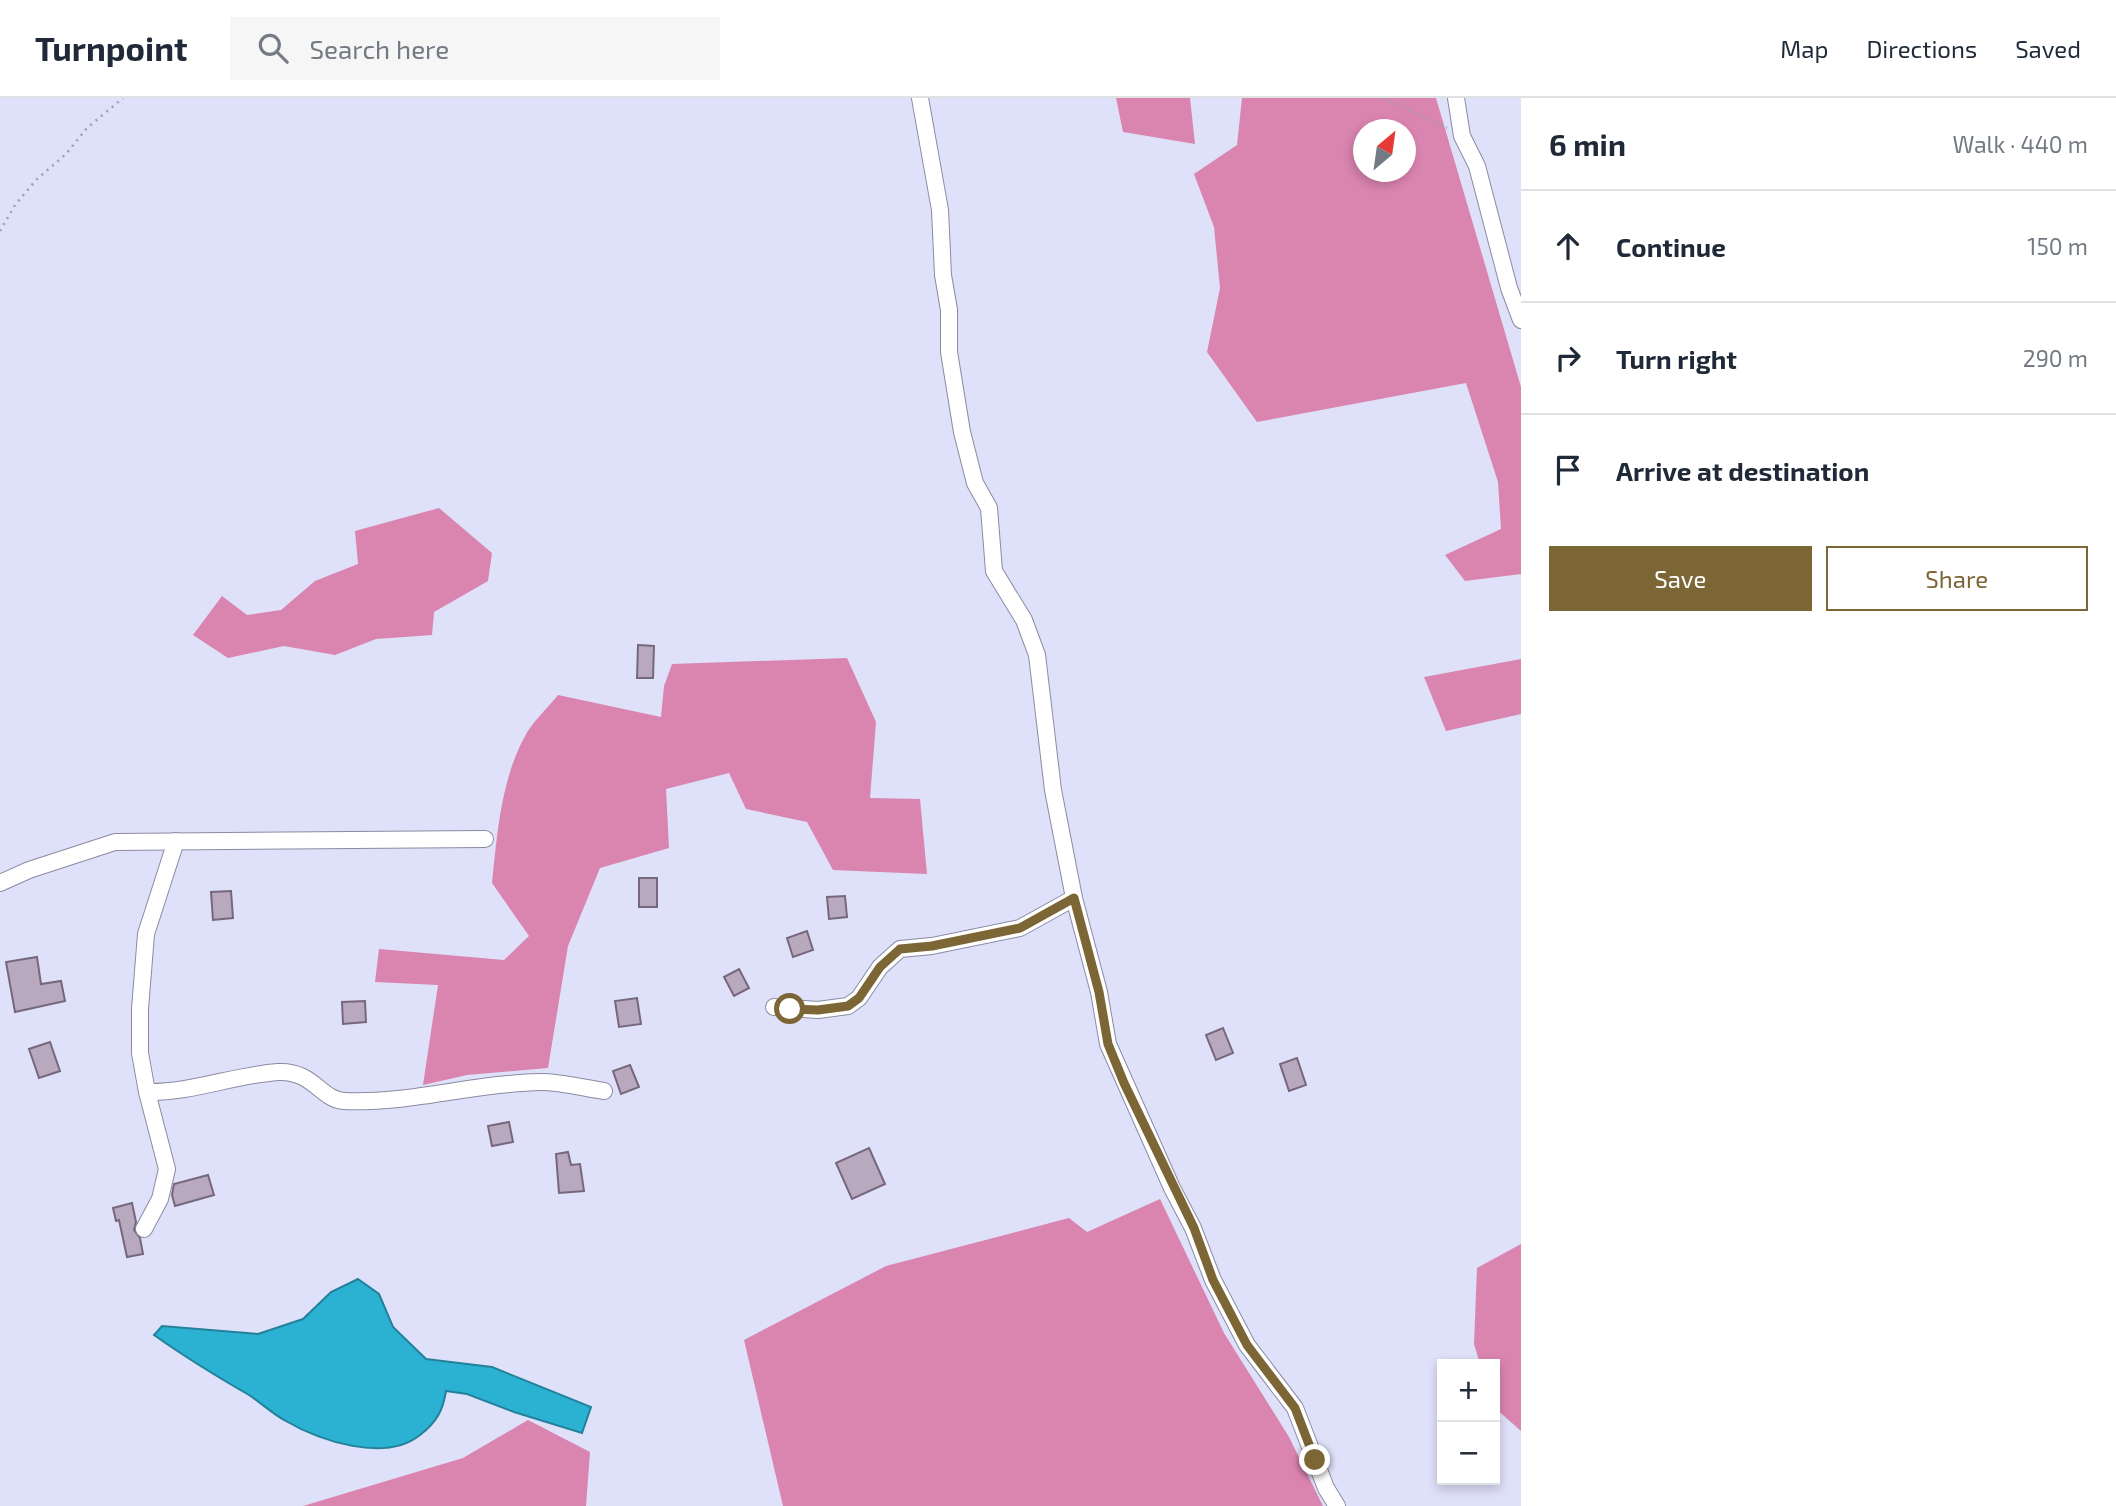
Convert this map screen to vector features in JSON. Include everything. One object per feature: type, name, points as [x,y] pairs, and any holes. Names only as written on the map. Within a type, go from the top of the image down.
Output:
[{"type":"street","points":[[920,98],[940,210],[943,275],[950,310],[949,352],[962,432],[975,483],[989,508],[994,570],[1024,620],[1037,654],[1053,790],[1074,898],[1099,992],[1108,1044],[1194,1228],[1213,1280],[1247,1345],[1295,1408],[1326,1488],[1337,1506]]},
{"type":"street","points":[[1456,98],[1462,136],[1477,166],[1509,288],[1521,320]]},
{"type":"street","points":[[0,883],[29,870],[115,842],[485,839]]},
{"type":"street","points":[[145,1229],[160,1199],[167,1169],[140,1053],[140,1009],[146,934],[176,841]]},
{"type":"street","points":[[774,1007],[818,1010],[848,1006],[859,998],[880,967],[900,949],[932,946],[1020,928],[1074,898]]},
{"type":"street","points":[[147,1092],[169,1092],[226,1079],[277,1072],[302,1076],[339,1101],[459,1093],[483,1087],[543,1082],[604,1091]]},
{"type":"path","points":[[0,231],[15,205],[36,180],[122,98]]},
{"type":"path","points":[[1383,98],[1462,136]]},
{"type":"shaded area","points":[[1116,98],[1190,98],[1195,144],[1123,132]]},
{"type":"shaded area","points":[[1242,98],[1436,98],[1521,387],[1521,574],[1465,581],[1445,555],[1501,529],[1498,482],[1466,383],[1257,422],[1207,352],[1220,288],[1214,227],[1194,174],[1237,145]]},
{"type":"shaded area","points":[[439,508],[492,553],[488,581],[434,612],[432,635],[376,639],[335,655],[284,646],[228,658],[193,635],[222,596],[247,615],[281,610],[315,581],[358,564],[355,531]]},
{"type":"shaded area","points":[[847,658],[876,722],[870,798],[920,799],[927,874],[833,870],[807,822],[746,809],[729,773],[666,789],[669,848],[600,868],[568,946],[548,1068],[467,1075],[423,1085],[438,985],[375,982],[379,949],[504,960],[529,936],[492,883],[496,846],[505,790],[516,755],[531,727],[558,695],[661,717],[664,686],[672,664]]},
{"type":"shaded area","points":[[1521,659],[1521,714],[1446,731],[1424,677]]},
{"type":"shaded area","points":[[1160,1199],[1224,1333],[1289,1437],[1323,1506],[783,1506],[744,1340],[886,1266],[1069,1218],[1087,1232]]},
{"type":"shaded area","points":[[1521,1244],[1521,1431],[1500,1412],[1500,1359],[1478,1359],[1474,1344],[1477,1268]]},
{"type":"shaded area","points":[[528,1420],[590,1452],[586,1506],[303,1506],[463,1458]]},
{"type":"water","points":[[358,1279],[379,1294],[393,1327],[426,1359],[492,1367],[591,1407],[582,1433],[467,1394],[446,1391],[438,1415],[420,1435],[406,1443],[389,1447],[352,1446],[316,1435],[284,1420],[154,1335],[162,1326],[258,1334],[303,1319],[331,1292]]},
{"type":"building","points":[[638,645],[654,646],[653,678],[637,678]]},
{"type":"building","points":[[639,878],[657,878],[657,907],[639,907]]},
{"type":"building","points":[[231,891],[233,918],[213,920],[211,892]]},
{"type":"building","points":[[845,896],[847,917],[829,919],[827,897]]},
{"type":"building","points":[[807,931],[813,950],[793,957],[787,938]]},
{"type":"building","points":[[37,957],[41,984],[61,981],[65,1001],[15,1012],[6,962]]},
{"type":"building","points":[[739,969],[749,988],[734,996],[724,977]]},
{"type":"building","points":[[637,998],[641,1024],[619,1027],[615,1001]]},
{"type":"building","points":[[365,1001],[366,1022],[343,1024],[342,1002]]},
{"type":"building","points":[[1223,1028],[1233,1053],[1216,1060],[1206,1035]]},
{"type":"building","points":[[50,1042],[60,1071],[39,1078],[29,1049]]},
{"type":"building","points":[[1297,1058],[1306,1085],[1289,1091],[1280,1064]]},
{"type":"building","points":[[630,1065],[639,1087],[621,1094],[613,1071]]},
{"type":"building","points":[[509,1122],[513,1142],[492,1146],[488,1126]]},
{"type":"building","points":[[869,1148],[885,1184],[852,1199],[836,1163]]},
{"type":"building","points":[[568,1152],[571,1165],[580,1164],[584,1191],[559,1193],[556,1154]]},
{"type":"building","points":[[208,1175],[214,1195],[175,1206],[172,1195],[174,1184]]},
{"type":"building","points":[[132,1203],[136,1222],[134,1230],[140,1238],[143,1254],[127,1257],[119,1220],[116,1221],[113,1208]]},
{"type":"route","points":[[790,1009],[818,1010],[848,1006],[859,998],[880,967],[900,949],[932,946],[1020,928],[1074,898],[1099,992],[1108,1044],[1124,1083],[1148,1130],[1172,1188],[1194,1228],[1213,1280],[1247,1345],[1295,1408],[1305,1428],[1315,1460]]}]
